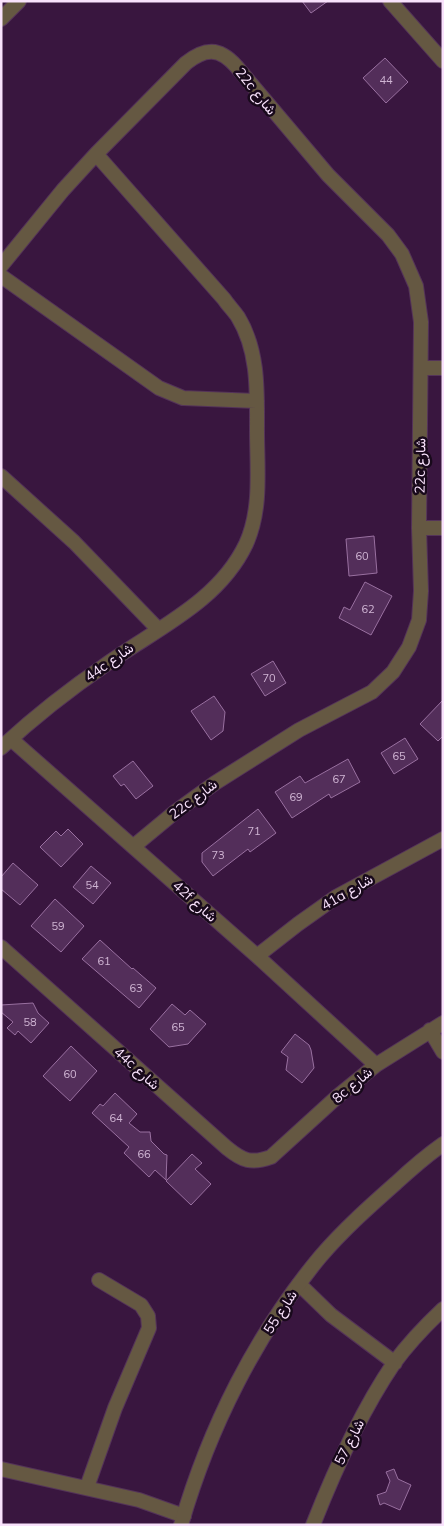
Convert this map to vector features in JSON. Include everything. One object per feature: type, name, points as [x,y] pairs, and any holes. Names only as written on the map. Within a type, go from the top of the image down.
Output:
[{"type":"street","points":[[1,19],[19,1]]},
{"type":"street","points":[[390,1],[443,61]]},
{"type":"street","name":"22c شارع","points":[[1,266],[63,190],[96,154],[186,63],[206,51],[218,52],[228,57],[328,175],[388,235],[402,254],[416,286],[421,322],[420,528],[422,591],[418,620],[409,647],[393,672],[372,692],[299,730],[215,783],[175,812],[134,846]]},
{"type":"street","name":"44c شارع","points":[[6,744],[83,680],[200,602],[216,588],[234,566],[247,542],[256,512],[257,401],[252,351],[246,332],[238,316],[96,154]]},
{"type":"street","points":[[1,276],[159,388],[183,398],[257,401]]},
{"type":"street","points":[[421,368],[443,368]]},
{"type":"street","points":[[1,476],[79,547],[158,629]]},
{"type":"street","points":[[420,528],[443,528]]},
{"type":"street","name":"42f شارع","points":[[6,744],[134,846],[376,1065]]},
{"type":"street","name":"41a شارع","points":[[257,956],[304,919],[336,897],[443,839]]},
{"type":"street","name":"44c شارع","points":[[1,947],[237,1156],[247,1161],[260,1161],[271,1157],[281,1149]]},
{"type":"street","name":"8c شارع","points":[[281,1149],[338,1096],[376,1065],[443,1022]]},
{"type":"street","points":[[430,1030],[443,1052]]},
{"type":"street","name":"شارع 55","points":[[184,1515],[202,1459],[221,1416],[257,1349],[296,1289],[322,1255],[375,1201],[443,1144]]},
{"type":"street","points":[[88,1487],[115,1408],[149,1328],[148,1316],[141,1306],[98,1280]]},
{"type":"street","points":[[296,1289],[395,1363]]},
{"type":"street","name":"شارع 57","points":[[313,1525],[333,1474],[362,1416],[395,1363],[443,1308]]},
{"type":"street","points":[[1,1469],[88,1487],[139,1500],[157,1500],[184,1515]]},
{"type":"building","points":[[302,1],[328,1],[311,13]]},
{"type":"building","points":[[385,58],[408,82],[386,103],[363,78]]},
{"type":"building","points":[[374,536],[377,573],[349,576],[346,539]]},
{"type":"building","points":[[365,582],[392,596],[371,635],[339,618],[344,607],[350,610]]},
{"type":"building","points":[[273,661],[286,683],[265,696],[251,674]]},
{"type":"building","points":[[214,696],[225,712],[223,731],[211,740],[191,711]]},
{"type":"building","points":[[443,700],[443,736],[438,741],[420,724]]},
{"type":"building","points":[[405,738],[418,759],[394,774],[381,753]]},
{"type":"building","points":[[348,759],[360,782],[331,798],[329,794],[292,818],[275,792],[300,776],[305,783]]},
{"type":"building","points":[[133,761],[153,786],[136,799],[124,784],[121,786],[113,776]]},
{"type":"building","points":[[258,809],[276,833],[250,852],[248,849],[213,876],[202,862],[202,853]]},
{"type":"building","points":[[68,829],[83,844],[61,867],[40,847],[56,831],[61,836]]},
{"type":"building","points":[[13,863],[38,885],[20,905],[1,889],[1,877]]},
{"type":"building","points":[[91,866],[111,883],[93,904],[73,887]]},
{"type":"building","points":[[55,899],[84,926],[61,952],[31,926]]},
{"type":"building","points":[[100,940],[156,988],[139,1008],[82,959]]},
{"type":"building","points":[[33,1003],[38,1013],[49,1023],[31,1043],[18,1031],[15,1035],[7,1028],[13,1022],[1,1012],[1,1005]]},
{"type":"building","points":[[172,1004],[185,1015],[190,1010],[206,1024],[188,1044],[169,1047],[150,1029]]},
{"type":"building","points":[[295,1034],[309,1045],[314,1068],[302,1083],[286,1070],[288,1057],[281,1052]]},
{"type":"building","points":[[71,1046],[97,1071],[70,1101],[43,1076]]},
{"type":"building","points":[[115,1093],[137,1114],[129,1123],[140,1132],[150,1132],[151,1141],[167,1155],[166,1180],[155,1170],[149,1177],[124,1153],[129,1147],[92,1113],[100,1104],[103,1106]]},
{"type":"building","points":[[192,1154],[202,1163],[195,1169],[211,1184],[191,1205],[166,1181]]},
{"type":"building","points":[[394,1469],[398,1479],[411,1485],[400,1510],[384,1503],[380,1505],[377,1495],[386,1492],[390,1481],[386,1472]]}]
